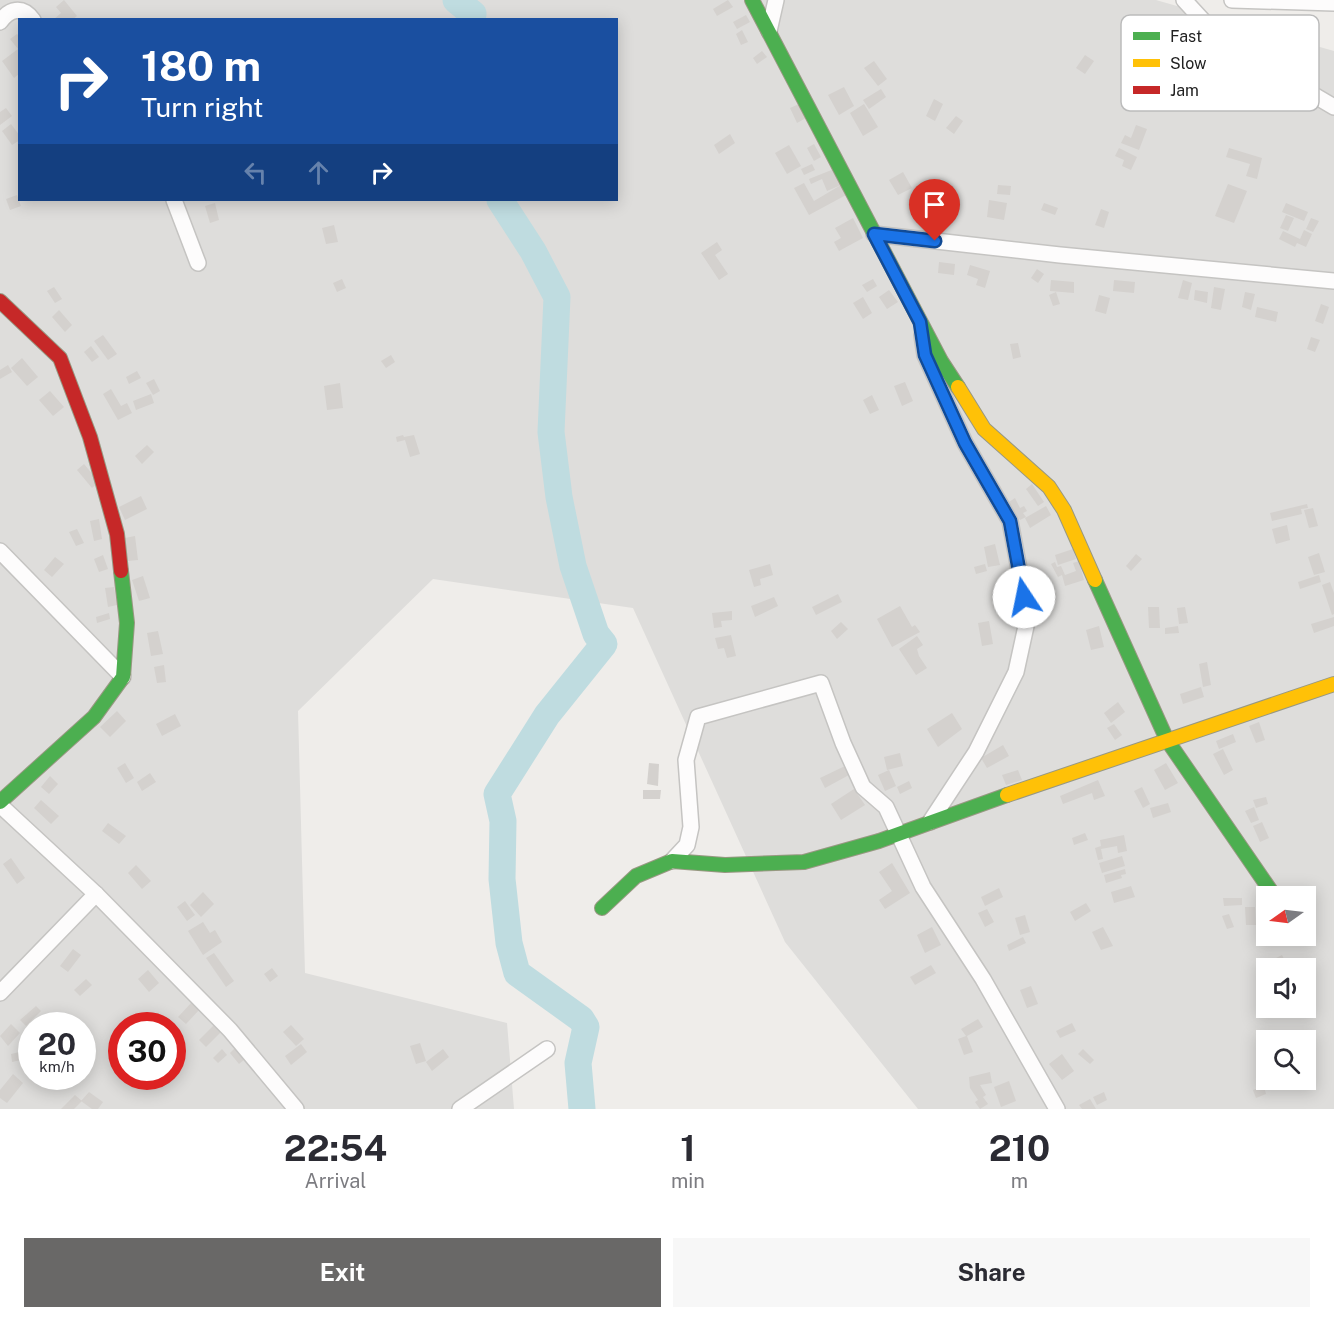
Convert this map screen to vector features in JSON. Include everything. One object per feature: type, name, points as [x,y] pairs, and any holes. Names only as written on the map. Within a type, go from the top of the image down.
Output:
[{"type":"street","points":[[752,0],[940,361],[984,429],[1049,487],[1064,510],[1167,740],[1267,886]]},
{"type":"street","points":[[769,31],[776,0]]},
{"type":"street","points":[[1184,0],[1198,15]]},
{"type":"street","points":[[1232,0],[1334,3]]},
{"type":"street","points":[[0,22],[7,12],[15,9],[32,18]]},
{"type":"street","points":[[1319,98],[1334,107]]},
{"type":"street","points":[[174,201],[198,263]]},
{"type":"street","points":[[874,234],[1060,255],[1334,280]]},
{"type":"street","points":[[0,301],[60,358],[90,437],[117,534],[127,623],[123,677],[94,717],[0,803],[96,894],[230,1030],[296,1109]]},
{"type":"street","points":[[920,322],[925,355],[965,443],[1010,521],[1028,616],[1016,672],[976,752],[930,822]]},
{"type":"street","points":[[0,551],[123,677]]},
{"type":"street","points":[[602,908],[636,876],[672,861],[687,845],[691,827],[686,760],[698,717],[821,683],[843,743],[863,787],[886,807],[923,887],[983,979],[1057,1109]]},
{"type":"street","points":[[672,861],[725,865],[804,862],[897,834],[1334,684]]},
{"type":"street","points":[[0,993],[96,894]]},
{"type":"street","points":[[460,1109],[547,1049]]},
{"type":"shaded area","points":[[0,0],[1156,0],[1208,15],[1121,15],[1121,111],[1319,111],[1319,47],[1334,51],[1334,1109],[918,1109],[785,942],[633,608],[433,579],[298,711],[305,973],[507,1023],[514,1109],[0,1109]]},
{"type":"building","points":[[64,0],[77,16],[55,18],[61,13],[56,7]]},
{"type":"building","points":[[728,0],[733,7],[717,16],[713,9]]},
{"type":"building","points":[[746,15],[750,22],[737,29],[733,22]]},
{"type":"building","points":[[742,30],[748,42],[741,45],[736,34]]},
{"type":"building","points":[[18,35],[18,49],[10,39]]},
{"type":"building","points":[[18,49],[18,75],[14,78],[2,61]]},
{"type":"building","points":[[762,51],[767,57],[757,64],[753,58]]},
{"type":"building","points":[[1085,55],[1094,61],[1085,74],[1076,68]]},
{"type":"building","points":[[874,61],[887,79],[878,86],[864,68]]},
{"type":"building","points":[[844,87],[854,106],[839,115],[828,95]]},
{"type":"building","points":[[881,89],[886,97],[869,109],[863,100]]},
{"type":"building","points":[[934,99],[943,104],[935,121],[926,116]]},
{"type":"building","points":[[799,104],[806,118],[797,123],[790,108]]},
{"type":"building","points":[[864,104],[878,127],[863,136],[850,113]]},
{"type":"building","points":[[6,108],[12,116],[0,125],[0,112]]},
{"type":"building","points":[[956,116],[963,121],[954,134],[946,128]]},
{"type":"building","points":[[11,124],[18,133],[18,141],[12,145],[2,131]]},
{"type":"building","points":[[1136,125],[1147,129],[1139,150],[1121,143],[1125,135],[1131,138]]},
{"type":"building","points":[[730,134],[735,143],[719,154],[714,145]]},
{"type":"building","points":[[814,144],[821,157],[814,161],[807,148]]},
{"type":"building","points":[[789,145],[801,166],[787,174],[775,153]]},
{"type":"building","points":[[1119,148],[1137,157],[1131,170],[1122,166],[1124,160],[1115,156]]},
{"type":"building","points":[[1229,148],[1262,158],[1257,179],[1246,176],[1250,164],[1226,157]]},
{"type":"building","points":[[812,164],[815,170],[804,175],[801,169]]},
{"type":"building","points":[[834,169],[841,185],[827,191],[822,179],[811,184],[809,179]]},
{"type":"building","points":[[903,172],[912,188],[898,195],[889,180]]},
{"type":"building","points":[[927,180],[933,184],[926,195],[920,190]]},
{"type":"building","points":[[804,183],[814,201],[841,185],[846,195],[809,215],[794,188]]},
{"type":"building","points":[[1228,184],[1247,191],[1234,223],[1215,216]]},
{"type":"building","points":[[998,185],[1011,186],[1010,195],[997,194]]},
{"type":"building","points":[[17,195],[21,206],[10,210],[6,199]]},
{"type":"building","points":[[989,200],[1007,203],[1004,220],[987,217]]},
{"type":"building","points":[[929,201],[950,205],[948,215],[927,210]]},
{"type":"building","points":[[215,203],[219,220],[210,223],[205,206]]},
{"type":"building","points":[[1044,203],[1058,208],[1055,215],[1041,210]]},
{"type":"building","points":[[1286,203],[1308,212],[1304,221],[1282,212]]},
{"type":"building","points":[[1101,209],[1109,212],[1104,228],[1095,225]]},
{"type":"building","points":[[1286,215],[1294,218],[1288,231],[1280,228]]},
{"type":"building","points":[[853,218],[863,238],[839,251],[834,242],[841,238],[835,228]]},
{"type":"building","points":[[1311,218],[1319,221],[1313,232],[1306,229]]},
{"type":"building","points":[[334,225],[338,242],[326,244],[322,228]]},
{"type":"building","points":[[1304,230],[1312,234],[1306,247],[1297,243],[1295,247],[1279,239],[1283,231],[1300,239]]},
{"type":"building","points":[[717,242],[722,250],[715,255],[728,274],[719,280],[701,253]]},
{"type":"building","points":[[939,262],[955,264],[954,275],[938,273]]},
{"type":"building","points":[[970,265],[990,271],[985,288],[976,285],[978,279],[967,275]]},
{"type":"building","points":[[1037,269],[1044,274],[1038,283],[1031,278]]},
{"type":"building","points":[[342,279],[346,288],[337,292],[333,283]]},
{"type":"building","points":[[873,279],[877,286],[867,292],[862,285]]},
{"type":"building","points":[[1051,280],[1074,282],[1074,293],[1050,291]]},
{"type":"building","points":[[1114,280],[1135,282],[1134,293],[1113,291]]},
{"type":"building","points":[[1183,280],[1192,283],[1188,300],[1178,298]]},
{"type":"building","points":[[54,287],[62,299],[55,303],[47,291]]},
{"type":"building","points":[[1214,287],[1225,289],[1221,310],[1211,308]]},
{"type":"building","points":[[889,290],[898,302],[887,309],[879,297]]},
{"type":"building","points":[[1195,290],[1208,292],[1207,303],[1194,300]]},
{"type":"building","points":[[1056,292],[1060,304],[1053,306],[1049,295]]},
{"type":"building","points":[[1245,292],[1255,294],[1251,310],[1242,307]]},
{"type":"building","points":[[1099,295],[1110,298],[1106,314],[1095,311]]},
{"type":"building","points":[[863,297],[872,313],[863,319],[853,303]]},
{"type":"building","points":[[1321,304],[1329,307],[1323,324],[1315,321]]},
{"type":"building","points":[[1257,307],[1278,312],[1276,322],[1255,317]]},
{"type":"building","points":[[59,310],[72,325],[65,332],[52,317]]},
{"type":"building","points":[[103,335],[117,354],[108,360],[94,341]]},
{"type":"building","points":[[1311,337],[1320,340],[1315,352],[1307,349]]},
{"type":"building","points":[[1018,343],[1021,357],[1013,359],[1010,344]]},
{"type":"building","points":[[91,346],[99,357],[92,362],[84,352]]},
{"type":"building","points":[[391,355],[395,362],[386,368],[381,361]]},
{"type":"building","points":[[22,358],[38,377],[27,386],[11,368]]},
{"type":"building","points":[[8,365],[12,372],[0,379],[0,370]]},
{"type":"building","points":[[137,371],[141,378],[129,384],[126,377]]},
{"type":"building","points":[[154,379],[160,391],[153,395],[146,383]]},
{"type":"building","points":[[905,382],[913,401],[902,406],[894,386]]},
{"type":"building","points":[[340,383],[343,408],[327,410],[324,386]]},
{"type":"building","points":[[111,389],[121,406],[127,403],[132,413],[118,420],[103,394]]},
{"type":"building","points":[[50,391],[64,407],[53,416],[39,400]]},
{"type":"building","points":[[151,394],[154,403],[136,410],[133,401]]},
{"type":"building","points":[[872,395],[879,410],[870,414],[863,400]]},
{"type":"building","points":[[403,435],[404,437],[414,435],[420,454],[410,457],[405,440],[397,442],[396,437]]},
{"type":"building","points":[[147,445],[154,452],[142,464],[135,456]]},
{"type":"building","points":[[84,464],[99,482],[92,488],[77,470]]},
{"type":"building","points":[[1032,484],[1044,502],[1038,506],[1026,489]]},
{"type":"building","points":[[141,496],[147,509],[125,520],[119,507]]},
{"type":"building","points":[[1015,498],[1020,508],[1024,506],[1027,511],[1023,513],[1026,517],[1020,520],[1009,502]]},
{"type":"building","points":[[1307,504],[1308,508],[1301,509],[1302,514],[1272,521],[1270,513]]},
{"type":"building","points":[[1046,506],[1051,515],[1030,528],[1025,518]]},
{"type":"building","points":[[1313,508],[1318,526],[1309,528],[1304,510]]},
{"type":"building","points":[[99,519],[102,539],[94,541],[90,521]]},
{"type":"building","points":[[1287,525],[1290,540],[1276,544],[1272,529]]},
{"type":"building","points":[[77,529],[84,543],[76,546],[69,532]]},
{"type":"building","points":[[135,536],[138,560],[128,561],[125,538]]},
{"type":"building","points":[[995,544],[1000,565],[988,567],[984,547]]},
{"type":"building","points":[[1073,549],[1076,559],[1058,565],[1055,555]]},
{"type":"building","points":[[1319,553],[1325,572],[1314,575],[1308,557]]},
{"type":"building","points":[[1136,554],[1142,559],[1131,571],[1126,566]]},
{"type":"building","points":[[103,555],[108,569],[99,572],[94,559]]},
{"type":"building","points":[[55,557],[64,564],[52,577],[44,570]]},
{"type":"building","points":[[1079,561],[1084,580],[1065,586],[1062,575],[1058,577],[1051,564],[1055,562],[1057,567],[1061,566],[1065,575],[1076,571],[1073,563]]},
{"type":"building","points":[[770,564],[773,575],[760,579],[761,585],[754,587],[749,570]]},
{"type":"building","points":[[985,564],[987,571],[976,574],[974,567]]},
{"type":"building","points":[[1319,575],[1321,582],[1300,589],[1298,582]]},
{"type":"building","points":[[143,576],[150,598],[139,601],[132,580]]},
{"type":"building","points":[[1330,582],[1334,593],[1334,614],[1332,615],[1322,585]]},
{"type":"building","points":[[114,587],[117,605],[108,607],[105,588]]},
{"type":"building","points":[[838,594],[842,602],[816,615],[812,607]]},
{"type":"building","points":[[774,597],[778,606],[755,617],[751,606]]},
{"type":"building","points":[[900,606],[912,627],[915,625],[920,632],[892,647],[877,619]]},
{"type":"building","points":[[1148,607],[1159,607],[1160,628],[1149,628]]},
{"type":"building","points":[[1185,607],[1188,623],[1179,624],[1177,608]]},
{"type":"building","points":[[732,611],[732,620],[721,621],[722,627],[714,628],[712,613]]},
{"type":"building","points":[[109,613],[110,619],[97,623],[96,617]]},
{"type":"building","points":[[1334,617],[1334,626],[1314,633],[1311,624]]},
{"type":"building","points":[[989,621],[993,644],[982,646],[978,623]]},
{"type":"building","points":[[841,622],[848,629],[837,639],[831,631]]},
{"type":"building","points":[[1099,626],[1104,647],[1091,650],[1086,630]]},
{"type":"building","points":[[1178,626],[1179,633],[1165,634],[1165,628]]},
{"type":"building","points":[[158,631],[163,654],[151,656],[147,633]]},
{"type":"building","points":[[731,635],[736,656],[727,658],[724,648],[718,649],[715,638]]},
{"type":"building","points":[[917,636],[923,645],[917,649],[919,656],[927,668],[916,675],[899,649]]},
{"type":"building","points":[[1207,662],[1211,685],[1203,687],[1199,664]]},
{"type":"building","points":[[164,665],[166,682],[157,683],[154,667]]},
{"type":"building","points":[[1201,687],[1204,697],[1183,704],[1180,694]]},
{"type":"building","points":[[1118,702],[1125,712],[1111,723],[1104,713]]},
{"type":"building","points":[[117,711],[126,721],[110,737],[100,727]]},
{"type":"building","points":[[952,713],[962,729],[938,747],[927,729]]},
{"type":"building","points":[[175,714],[181,726],[162,736],[156,724]]},
{"type":"building","points":[[1259,722],[1265,740],[1256,743],[1249,726]]},
{"type":"building","points":[[1114,724],[1122,735],[1115,740],[1107,728]]},
{"type":"building","points":[[1233,734],[1236,742],[1219,749],[1216,741]]},
{"type":"building","points":[[1003,745],[1009,756],[987,768],[981,758]]},
{"type":"building","points":[[1223,749],[1233,770],[1224,775],[1213,754]]},
{"type":"building","points":[[900,753],[903,766],[887,770],[884,757]]},
{"type":"building","points":[[125,763],[134,778],[126,783],[117,768]]},
{"type":"building","points":[[649,763],[659,764],[658,786],[647,784]]},
{"type":"building","points":[[1166,763],[1178,783],[1165,790],[1154,770]]},
{"type":"building","points":[[845,766],[849,775],[825,788],[820,778]]},
{"type":"building","points":[[889,770],[896,786],[885,791],[878,775]]},
{"type":"building","points":[[1018,770],[1022,780],[1006,785],[1002,775]]},
{"type":"building","points":[[150,773],[156,782],[142,791],[137,782]]},
{"type":"building","points":[[50,776],[58,784],[49,794],[41,787]]},
{"type":"building","points":[[1098,780],[1105,796],[1094,800],[1092,793],[1063,804],[1060,796]]},
{"type":"building","points":[[909,781],[912,788],[900,794],[897,787]]},
{"type":"building","points":[[1142,787],[1150,804],[1143,808],[1134,791]]},
{"type":"building","points":[[854,789],[865,805],[841,820],[831,804]]},
{"type":"building","points":[[643,790],[661,790],[660,799],[643,799]]},
{"type":"building","points":[[1266,797],[1268,804],[1256,808],[1253,800]]},
{"type":"building","points":[[41,800],[59,816],[51,824],[34,808]]},
{"type":"building","points":[[1168,803],[1171,812],[1153,818],[1150,808]]},
{"type":"building","points":[[1254,807],[1259,820],[1251,823],[1245,811]]},
{"type":"building","points":[[1262,822],[1269,838],[1260,842],[1253,826]]},
{"type":"building","points":[[108,823],[126,836],[119,844],[102,831]]},
{"type":"building","points":[[1085,833],[1088,840],[1074,845],[1072,838]]},
{"type":"building","points":[[1124,835],[1127,851],[1118,853],[1117,846],[1101,849],[1103,859],[1098,860],[1095,848],[1101,846],[1100,840]]},
{"type":"building","points":[[1122,856],[1125,866],[1102,873],[1099,863]]},
{"type":"building","points":[[11,858],[25,878],[17,884],[3,864]]},
{"type":"building","points":[[892,863],[910,893],[885,909],[879,900],[892,891],[879,872]]},
{"type":"building","points":[[136,865],[151,881],[142,889],[128,873]]},
{"type":"building","points":[[1125,869],[1126,874],[1121,875],[1122,878],[1106,883],[1104,875]]},
{"type":"building","points":[[1131,886],[1135,897],[1114,903],[1111,892]]},
{"type":"building","points":[[999,888],[1003,897],[985,906],[981,897]]},
{"type":"building","points":[[203,892],[214,904],[201,917],[190,905]]},
{"type":"building","points":[[1223,898],[1242,898],[1242,905],[1224,906]]},
{"type":"building","points":[[185,901],[195,915],[187,921],[177,907]]},
{"type":"building","points":[[1086,903],[1091,911],[1075,921],[1070,912]]},
{"type":"building","points":[[1245,907],[1255,907],[1256,925],[1246,925]]},
{"type":"building","points":[[987,909],[994,922],[985,927],[978,913]]},
{"type":"building","points":[[1229,914],[1234,927],[1227,929],[1222,916]]},
{"type":"building","points":[[1025,915],[1030,932],[1020,935],[1015,918]]},
{"type":"building","points":[[203,922],[210,933],[215,930],[222,942],[203,955],[188,931]]},
{"type":"building","points":[[932,927],[941,945],[925,953],[917,935]]},
{"type":"building","points":[[1103,927],[1113,946],[1101,950],[1092,932]]},
{"type":"building","points":[[1023,937],[1026,943],[1009,951],[1007,945]]},
{"type":"building","points":[[73,949],[81,955],[68,972],[60,966]]},
{"type":"building","points":[[214,953],[234,981],[226,987],[206,958]]},
{"type":"building","points":[[931,965],[936,973],[915,985],[910,977]]},
{"type":"building","points":[[272,968],[278,976],[270,982],[264,974]]},
{"type":"building","points":[[148,970],[159,983],[149,992],[138,979]]},
{"type":"building","points":[[86,979],[92,985],[80,996],[74,990]]},
{"type":"building","points":[[1031,986],[1038,1004],[1027,1008],[1020,990]]},
{"type":"building","points":[[192,1002],[200,1009],[186,1024],[186,1012],[183,1012]]},
{"type":"building","points":[[36,1006],[41,1011],[40,1012],[29,1012]]},
{"type":"building","points":[[978,1019],[983,1027],[967,1036],[973,1052],[964,1055],[958,1039],[966,1036],[961,1029]]},
{"type":"building","points":[[1072,1023],[1076,1031],[1060,1038],[1056,1031]]},
{"type":"building","points":[[11,1024],[18,1031],[18,1035],[8,1046],[0,1036]]},
{"type":"building","points":[[214,1025],[221,1032],[206,1047],[199,1040]]},
{"type":"building","points":[[291,1025],[304,1039],[296,1046],[283,1032]]},
{"type":"building","points":[[420,1043],[426,1061],[416,1064],[410,1046]]},
{"type":"building","points":[[301,1044],[307,1052],[291,1065],[285,1056]]},
{"type":"building","points":[[235,1048],[245,1059],[239,1064],[230,1053]]},
{"type":"building","points":[[222,1049],[227,1055],[218,1063],[213,1058]]},
{"type":"building","points":[[443,1049],[449,1057],[432,1071],[426,1062]]},
{"type":"building","points":[[1083,1049],[1094,1060],[1090,1064],[1078,1054]]},
{"type":"building","points":[[18,1052],[18,1061],[12,1062],[11,1054]]},
{"type":"building","points":[[1062,1054],[1074,1071],[1062,1080],[1049,1064]]},
{"type":"building","points":[[990,1072],[992,1083],[980,1085],[986,1095],[983,1097],[988,1104],[980,1109],[975,1102],[978,1100],[970,1088],[969,1077]]},
{"type":"building","points":[[13,1074],[18,1078],[18,1089],[7,1103],[0,1098],[0,1090]]},
{"type":"building","points":[[1009,1081],[1016,1101],[1001,1107],[994,1087]]},
{"type":"building","points":[[1253,1090],[1265,1090],[1266,1094],[1256,1098]]},
{"type":"building","points":[[89,1092],[103,1102],[98,1109],[92,1109],[81,1101]]},
{"type":"building","points":[[1104,1092],[1107,1100],[1097,1105],[1093,1097]]},
{"type":"building","points":[[75,1095],[82,1101],[74,1109],[61,1109]]},
{"type":"building","points":[[1090,1099],[1096,1109],[1082,1109],[1079,1105]]},
{"type":"waterway","points":[[456,0],[473,14],[472,18]]},
{"type":"waterway","points":[[501,201],[533,251],[557,297],[551,432],[559,497],[573,566],[596,634],[604,644],[547,715],[497,794],[503,821],[502,879],[509,943],[517,973],[581,1019],[586,1027],[578,1063],[582,1109]]},
{"type":"traffic: fast","points":[[752,0],[941,361],[958,387]]},
{"type":"traffic: fast","points":[[0,802],[94,717],[123,677],[127,623],[121,571]]},
{"type":"traffic: fast","points":[[1095,580],[1167,740],[1267,886]]},
{"type":"traffic: fast","points":[[602,908],[636,876],[672,861],[725,865],[804,862],[879,841],[1007,795]]},
{"type":"traffic: slow","points":[[958,387],[984,429],[1049,487],[1064,510],[1095,580]]},
{"type":"traffic: slow","points":[[1007,795],[1334,684]]},
{"type":"traffic: jam","points":[[0,301],[60,358],[90,437],[117,534],[121,571]]},
{"type":"route","points":[[935,241],[874,234],[920,322],[925,355],[965,443],[1010,521],[1024,597]]}]
